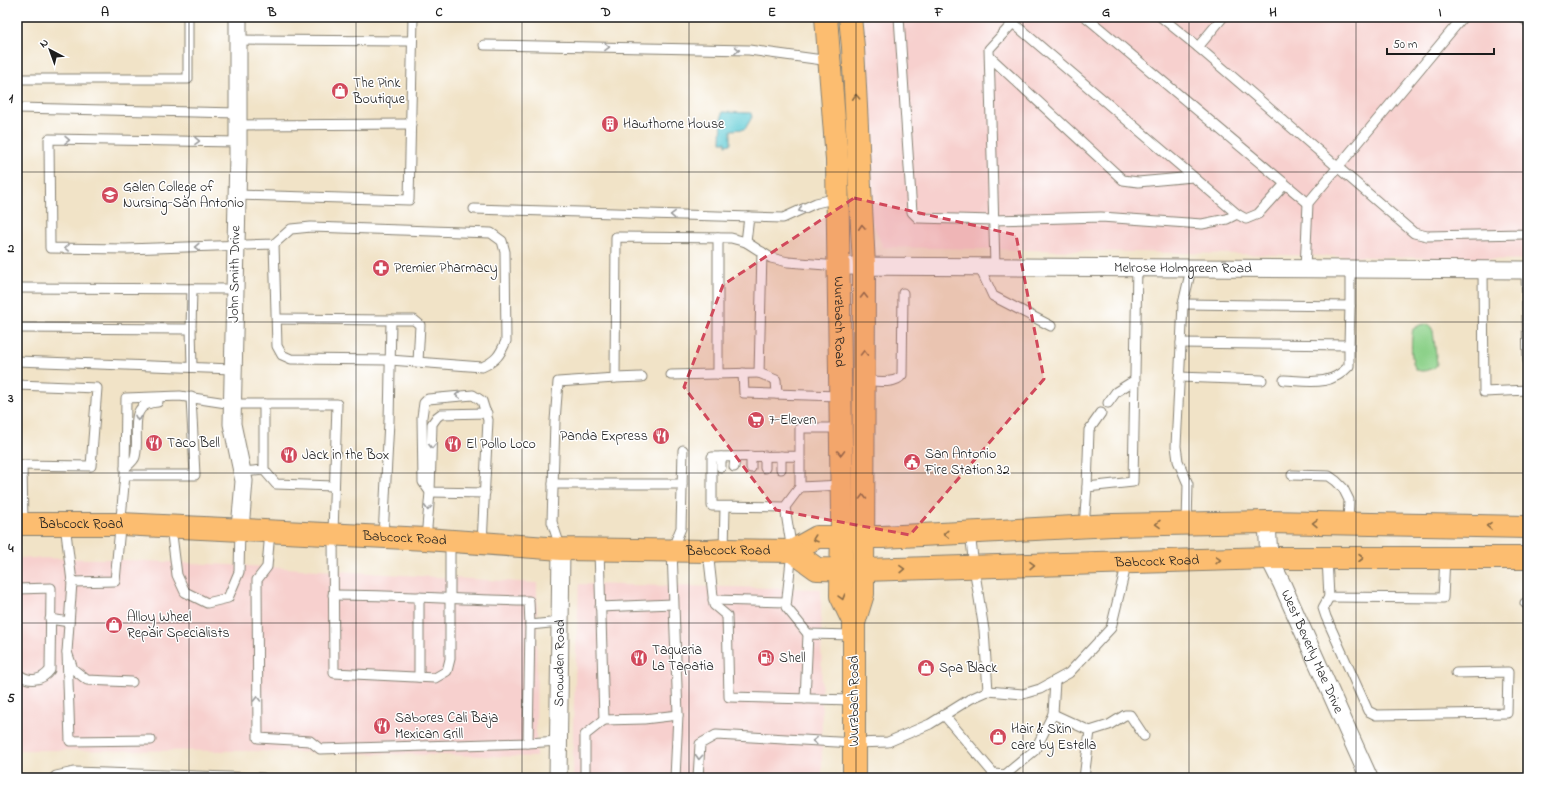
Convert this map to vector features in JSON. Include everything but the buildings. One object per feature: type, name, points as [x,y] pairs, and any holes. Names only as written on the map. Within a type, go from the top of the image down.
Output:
[{"type":"main road","name":"Wurzbach Road","points":[[826,17],[837,160],[842,485],[852,536],[863,570],[863,594],[854,629],[854,778]]},
{"type":"main road","name":"Wurzbach Road","points":[[850,17],[853,47],[864,266],[863,380],[852,536],[840,570],[841,596],[854,629]]},
{"type":"main road","points":[[792,551],[817,537],[1084,527],[1267,522],[1528,527]]},
{"type":"main road","name":"Babcock Road","points":[[20,524],[121,524],[240,529],[426,539],[561,549],[792,551],[817,569],[840,570],[1268,558],[1528,558]]},
{"type":"street","name":"John Smith Drive","points":[[238,17],[237,195],[232,424],[244,481],[240,529]]},
{"type":"street","name":"Melrose Holmgreen Road","points":[[839,266],[1527,270]]},
{"type":"street","name":"West Beverly Mae Drive","points":[[1267,522],[1268,558],[1282,584],[1369,778]]},
{"type":"street","name":"Snowden Road","points":[[558,778],[561,549]]},
{"type":"lane","points":[[17,79],[188,79],[188,17]]},
{"type":"lane","points":[[237,195],[409,200],[413,17]]},
{"type":"lane","points":[[899,17],[912,212],[918,218],[994,220],[1101,217],[1202,224],[1227,219],[1237,214]]},
{"type":"lane","points":[[1086,17],[1308,203]]},
{"type":"lane","points":[[1161,17],[1414,233],[1434,236],[1524,234],[1528,232]]},
{"type":"lane","points":[[1198,48],[1223,17]]},
{"type":"lane","points":[[1305,269],[1308,203],[1463,17]]},
{"type":"lane","points":[[1522,17],[1528,22]]},
{"type":"lane","points":[[1050,326],[993,296],[987,266],[994,220],[989,49],[1015,20],[1237,214],[1246,219],[1258,214],[1285,184]]},
{"type":"lane","points":[[238,40],[412,41]]},
{"type":"lane","points":[[484,45],[749,50],[830,60]]},
{"type":"lane","points":[[990,57],[1123,180],[1138,182],[1193,176]]},
{"type":"lane","points":[[17,108],[238,127]]},
{"type":"lane","points":[[274,244],[277,346],[282,355],[291,359],[390,360],[482,367],[492,363],[502,352],[506,341],[505,252],[502,240],[491,234],[311,227],[291,229],[274,244],[126,249],[50,248],[49,139],[238,127],[411,124]]},
{"type":"lane","points":[[474,209],[783,218],[816,204],[838,198]]},
{"type":"lane","points":[[746,242],[749,217]]},
{"type":"lane","points":[[615,378],[616,237],[731,238],[746,242],[771,258],[788,262],[839,266]]},
{"type":"lane","points":[[718,238],[718,374]]},
{"type":"lane","points":[[759,373],[762,252]]},
{"type":"lane","points":[[1087,487],[1133,482],[1138,267]]},
{"type":"lane","points":[[1188,524],[1188,484],[1178,461],[1176,446],[1183,304],[1191,269]]},
{"type":"lane","points":[[1284,380],[1321,381],[1334,378],[1349,366],[1350,269]]},
{"type":"lane","points":[[1483,270],[1484,392],[1528,390]]},
{"type":"lane","points":[[1527,270],[1528,361]]},
{"type":"lane","points":[[17,288],[235,288]]},
{"type":"lane","points":[[192,288],[192,367]]},
{"type":"lane","points":[[863,380],[895,381],[900,379],[902,375],[903,293]]},
{"type":"lane","points":[[1183,304],[1350,306]]},
{"type":"lane","points":[[277,319],[414,320],[420,325],[418,362]]},
{"type":"lane","points":[[383,537],[389,421],[391,320]]},
{"type":"lane","points":[[17,328],[191,329]]},
{"type":"lane","points":[[1181,343],[1349,345]]},
{"type":"lane","points":[[17,362],[234,369]]},
{"type":"lane","points":[[743,373],[744,394],[840,396]]},
{"type":"lane","points":[[671,375],[759,373],[776,380],[777,394]]},
{"type":"lane","points":[[561,549],[552,522],[555,422],[558,382],[642,377]]},
{"type":"lane","points":[[1179,377],[1262,380]]},
{"type":"lane","points":[[1108,403],[1116,392],[1135,380]]},
{"type":"lane","points":[[17,385],[97,388],[91,466],[20,465],[20,524]]},
{"type":"lane","points":[[430,492],[423,482],[422,417],[424,403],[428,399],[473,395],[482,401],[488,420],[482,544]]},
{"type":"lane","points":[[125,472],[135,458],[137,417],[140,409],[150,402],[172,401],[180,396]]},
{"type":"lane","points":[[72,582],[115,581],[125,472],[126,398],[180,396],[233,404],[337,404],[333,534],[334,673],[435,678],[447,671],[450,659],[450,541]]},
{"type":"lane","points":[[125,472],[195,475],[191,397]]},
{"type":"lane","points":[[264,404],[264,470],[276,484],[334,486]]},
{"type":"lane","points":[[426,539],[430,492],[432,424],[441,414],[487,413]]},
{"type":"lane","points":[[1084,527],[1089,430],[1101,414]]},
{"type":"lane","points":[[800,487],[800,428],[841,428]]},
{"type":"lane","points":[[675,778],[678,715],[672,550],[681,528],[683,450]]},
{"type":"lane","points":[[751,456],[751,468]]},
{"type":"lane","points":[[765,456],[765,468]]},
{"type":"lane","points":[[781,456],[781,469]]},
{"type":"lane","points":[[782,505],[750,503],[712,506],[712,457],[800,456]]},
{"type":"lane","points":[[721,457],[721,467]]},
{"type":"lane","points":[[734,467],[735,457]]},
{"type":"lane","points":[[242,472],[264,470]]},
{"type":"lane","points":[[1292,475],[1329,476],[1336,481],[1343,488],[1349,500],[1348,523]]},
{"type":"lane","points":[[553,484],[682,484]]},
{"type":"lane","points":[[782,505],[800,487],[842,485]]},
{"type":"lane","points":[[430,492],[485,493]]},
{"type":"lane","points":[[725,504],[716,550],[713,600],[714,605],[727,616],[729,697],[854,700]]},
{"type":"lane","points":[[782,505],[792,551],[786,607],[808,634],[805,699]]},
{"type":"lane","points":[[65,524],[72,582],[67,652],[70,741],[151,740]]},
{"type":"lane","points":[[171,526],[177,575],[185,592],[207,603],[228,598],[239,572],[240,529]]},
{"type":"lane","points":[[270,531],[267,567],[257,580],[258,738],[310,741],[320,749],[559,741]]},
{"type":"lane","points":[[970,532],[984,630],[988,691]]},
{"type":"lane","points":[[599,550],[604,720]]},
{"type":"lane","points":[[1329,597],[1443,598],[1445,557]]},
{"type":"lane","points":[[1327,558],[1329,597],[1323,608],[1368,711],[1376,715],[1507,713],[1508,672],[1456,673]]},
{"type":"lane","points":[[698,778],[700,744],[716,735],[854,743],[888,742],[930,724],[970,699],[988,691],[1023,694],[1040,689],[1069,673],[1112,628],[1127,562]]},
{"type":"lane","points":[[17,589],[50,588],[50,670],[46,676],[39,680],[23,678],[17,673]]},
{"type":"lane","points":[[333,595],[386,595],[450,599],[528,601],[530,625],[528,743]]},
{"type":"lane","points":[[419,597],[419,677]]},
{"type":"lane","points":[[713,600],[786,602]]},
{"type":"lane","points":[[600,607],[673,604]]},
{"type":"lane","points":[[50,619],[69,622]]},
{"type":"lane","points":[[530,625],[560,622]]},
{"type":"lane","points":[[808,634],[854,629]]},
{"type":"lane","points":[[67,652],[73,669],[87,680],[132,682]]},
{"type":"lane","points":[[944,715],[994,774],[1005,775],[1034,750],[1053,714],[1055,681]]},
{"type":"lane","points":[[1053,714],[1090,731],[1109,725],[1126,715],[1130,716],[1144,736]]},
{"type":"lane","points":[[585,778],[586,735],[604,720],[644,719],[678,715]]},
{"type":"lane","points":[[1084,778],[1090,731]]},
{"type":"lane","points":[[54,778],[56,776],[74,772],[263,778]]},
{"type":"highlighted area","points":[[854,198],[1016,235],[1044,379],[910,535],[776,510],[684,387],[723,285]]},
{"type":"shaded area","points":[[862,17],[1528,17],[1528,260],[883,247],[868,212],[867,72]]},
{"type":"shaded area","points":[[17,558],[106,559],[537,583],[536,757],[251,751],[17,750]]},
{"type":"shaded area","points":[[579,584],[821,589],[822,778],[573,778],[573,727]]},
{"type":"green space","points":[[1424,324],[1431,327],[1433,331],[1437,363],[1433,369],[1422,371],[1417,370],[1414,366],[1411,344],[1413,329]]},
{"type":"water","points":[[722,112],[751,113],[752,117],[745,129],[731,130],[731,144],[726,145],[726,142],[721,142]]},
{"type":"place","name":"The Pink Boutique","points":[[340,91]]},
{"type":"place","name":"Hawthorne House","points":[[610,124]]},
{"type":"place","name":"Galen College of Nursing-San Antonio","points":[[110,195]]},
{"type":"place","name":"Premier Pharmacy","points":[[381,268]]},
{"type":"place","name":"7-Eleven","points":[[756,420]]},
{"type":"place","name":"Panda Express","points":[[661,436]]},
{"type":"place","name":"Taco Bell","points":[[154,443]]},
{"type":"place","name":"El Pollo Loco","points":[[453,444]]},
{"type":"place","name":"Jack in the Box","points":[[289,455]]},
{"type":"place","name":"San Antonio Fire Station 32","points":[[912,462]]},
{"type":"place","name":"Alloy Wheel Repair Specialists","points":[[114,625]]},
{"type":"place","name":"Taqueria La Tapatia","points":[[639,658]]},
{"type":"place","name":"Shell","points":[[766,658]]},
{"type":"place","name":"Spa Black","points":[[926,668]]},
{"type":"place","name":"Sabores Cali Baja Mexican Grill","points":[[382,726]]},
{"type":"place","name":"Hair & Skin care by Estella","points":[[998,737]]}]
